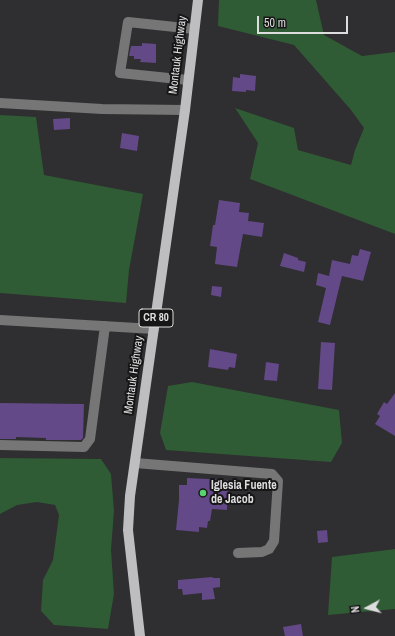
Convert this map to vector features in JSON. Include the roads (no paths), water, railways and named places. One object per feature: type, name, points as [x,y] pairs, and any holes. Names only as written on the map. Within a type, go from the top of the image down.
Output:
[{"type":"main road","name":"Montauk Highway","points":[[140,636],[128,530],[130,496],[185,110],[198,0]]},
{"type":"lane","points":[[188,80],[120,73],[128,22],[194,29]]},
{"type":"lane","points":[[0,104],[102,110],[185,110]]},
{"type":"lane","points":[[0,320],[154,329]]},
{"type":"lane","points":[[0,445],[84,448],[90,439],[105,326]]},
{"type":"lane","points":[[135,463],[272,474],[278,481],[274,541],[269,548],[262,552],[238,553]]},
{"type":"place","name":"Iglesia Fuente de Jacob","points":[[203,493]]}]
